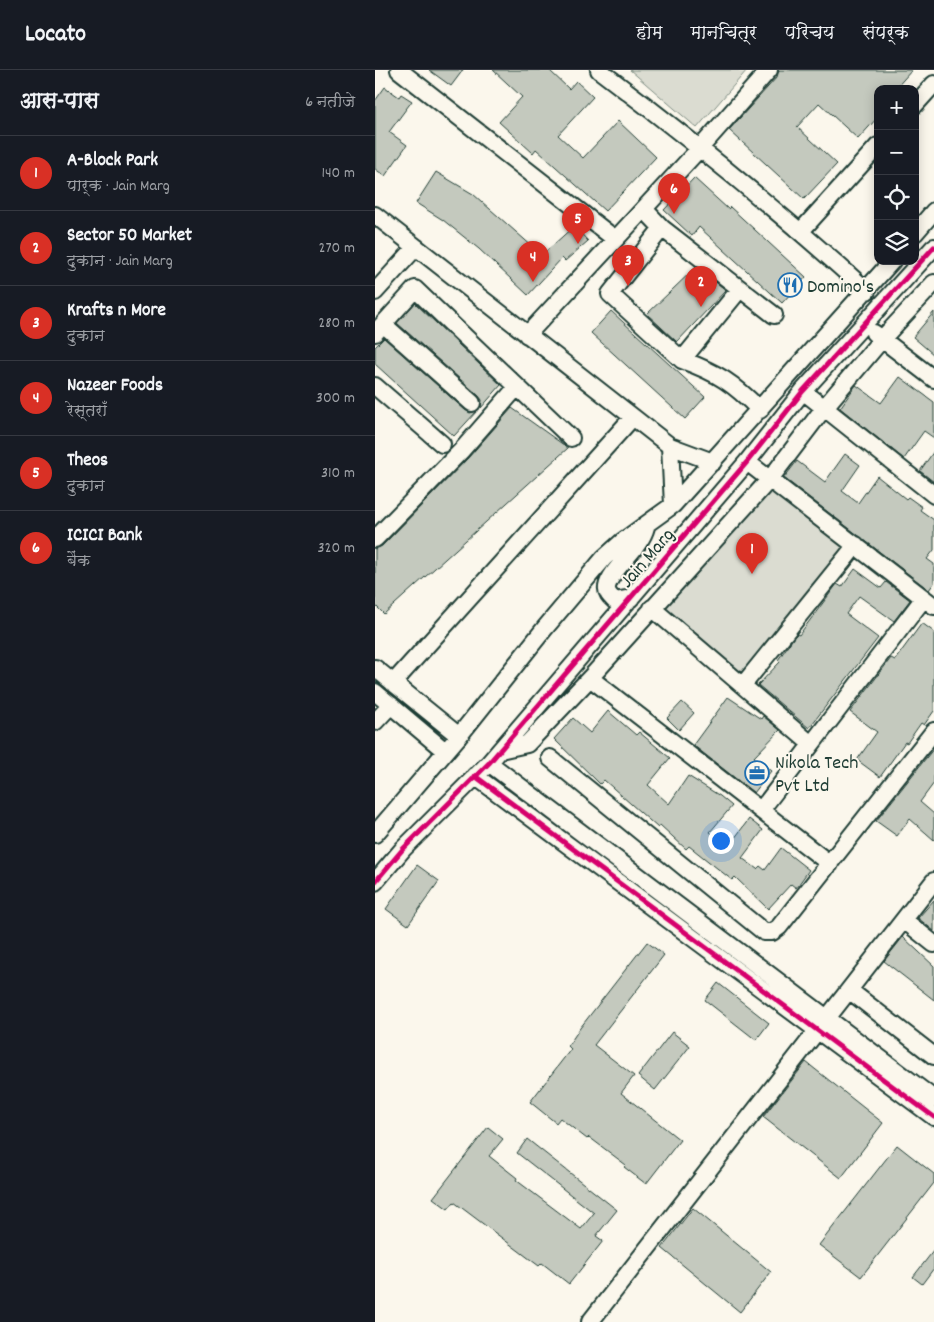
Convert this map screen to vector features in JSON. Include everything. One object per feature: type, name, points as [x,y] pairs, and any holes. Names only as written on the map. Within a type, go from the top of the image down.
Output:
[{"type":"street","points":[[399,70],[615,239]]},
{"type":"street","points":[[599,70],[701,148],[801,231],[867,291]]},
{"type":"street","points":[[527,335],[701,148],[769,70]]},
{"type":"street","points":[[919,101],[934,84]]},
{"type":"street","points":[[801,231],[874,150]]},
{"type":"street","points":[[644,209],[662,228],[774,316]]},
{"type":"street","points":[[919,228],[934,211]]},
{"type":"street","points":[[375,215],[670,446],[713,462]]},
{"type":"street","points":[[662,228],[610,294],[682,360],[715,372],[743,393],[760,410]]},
{"type":"street","points":[[375,292],[416,247]]},
{"type":"street","name":"Jain Marg","points":[[375,882],[403,849],[489,763],[747,462],[803,391],[934,247]]},
{"type":"street","name":"Jain Marg","points":[[375,834],[459,736],[545,628],[604,558],[623,541],[646,527],[673,506],[889,265]]},
{"type":"street","points":[[500,750],[527,744],[590,678],[770,479],[824,408],[881,339],[934,283]]},
{"type":"street","points":[[472,403],[379,329],[415,289],[516,388],[571,438]]},
{"type":"street","points":[[682,360],[740,289]]},
{"type":"street","points":[[864,325],[934,379]]},
{"type":"street","points":[[375,386],[442,444]]},
{"type":"street","points":[[375,539],[461,451],[516,388]]},
{"type":"street","points":[[803,391],[934,496]]},
{"type":"street","points":[[393,683],[633,417]]},
{"type":"street","points":[[670,446],[673,506]]},
{"type":"street","points":[[747,462],[929,602],[811,744],[761,810]]},
{"type":"street","points":[[631,598],[615,601],[608,593],[607,587],[613,575],[639,544],[646,527]]},
{"type":"street","points":[[743,685],[856,545]]},
{"type":"street","points":[[652,608],[811,744]]},
{"type":"street","points":[[375,668],[459,736]]},
{"type":"street","points":[[590,678],[830,864]]},
{"type":"street","points":[[375,692],[445,751]]},
{"type":"street","points":[[375,722],[391,705]]},
{"type":"street","points":[[550,758],[763,932],[772,932],[830,864],[934,731]]},
{"type":"street","points":[[489,763],[823,1024],[934,1117]]},
{"type":"street","points":[[475,776],[823,1024],[934,1099]]},
{"type":"street","points":[[591,1322],[934,882]]},
{"type":"street","points":[[904,920],[934,944]]},
{"type":"street","points":[[849,990],[934,1056]]},
{"type":"shaded area","points":[[630,70],[747,70],[697,128]]},
{"type":"shaded area","points":[[760,479],[851,547],[743,680],[649,602]]},
{"type":"building","points":[[429,70],[463,70],[451,86]]},
{"type":"building","points":[[493,70],[549,70],[569,89],[576,81],[593,97],[558,135],[583,158],[618,121],[656,157],[605,211],[536,149],[533,153],[499,122],[522,97]]},
{"type":"building","points":[[779,70],[912,70],[899,85],[874,85],[874,121],[858,139],[819,103],[797,127],[837,164],[804,199],[729,130],[777,77]]},
{"type":"building","points":[[385,87],[399,97],[401,94],[412,101],[389,132],[407,145],[385,176],[375,169],[375,101]]},
{"type":"building","points":[[436,172],[473,194],[542,255],[574,226],[588,241],[565,261],[562,258],[528,295],[479,249],[443,220],[416,203]]},
{"type":"building","points":[[694,178],[728,209],[730,207],[806,277],[782,303],[699,227],[692,236],[664,210]]},
{"type":"building","points":[[696,267],[726,290],[677,342],[647,314]]},
{"type":"building","points":[[415,303],[501,385],[481,408],[482,400],[479,396],[397,323]]},
{"type":"building","points":[[611,311],[705,397],[685,419],[591,333]]},
{"type":"building","points":[[934,312],[934,355],[913,337]]},
{"type":"building","points":[[384,338],[465,410],[470,413],[477,411],[454,436],[375,364],[375,347]]},
{"type":"building","points":[[900,377],[934,402],[934,438],[924,431],[904,459],[840,408],[856,385],[881,403]]},
{"type":"building","points":[[512,408],[568,448],[384,614],[375,605],[375,549],[382,546],[468,458]]},
{"type":"building","points":[[934,451],[934,482],[920,471]]},
{"type":"building","points":[[845,454],[860,465],[842,491],[858,503],[877,476],[906,499],[908,497],[922,507],[920,510],[934,520],[934,550],[927,559],[934,564],[934,583],[929,590],[784,478],[797,461],[825,482]]},
{"type":"building","points":[[855,569],[881,588],[886,582],[910,600],[894,621],[859,596],[846,614],[878,638],[809,728],[758,685],[780,662],[778,660],[794,637],[797,634],[799,635],[837,584],[842,587]]},
{"type":"building","points":[[922,623],[934,632],[934,711],[924,725],[921,723],[907,743],[905,742],[880,777],[857,760],[877,732],[850,712],[891,658],[895,660]]},
{"type":"building","points":[[728,697],[761,719],[763,716],[780,730],[754,757],[771,771],[754,793],[693,745]]},
{"type":"building","points":[[682,702],[694,713],[679,730],[667,718]]},
{"type":"building","points":[[608,711],[636,735],[639,732],[670,758],[648,785],[669,804],[688,776],[720,796],[732,806],[710,832],[728,847],[749,819],[763,830],[742,858],[757,869],[760,866],[765,870],[781,848],[809,870],[796,888],[791,884],[768,909],[735,877],[732,880],[689,846],[686,849],[660,825],[658,828],[604,780],[600,784],[554,739],[573,718],[590,733]]},
{"type":"building","points":[[934,748],[934,783],[920,802],[934,814],[934,840],[910,819],[897,836],[876,821]]},
{"type":"building","points":[[417,865],[439,881],[408,925],[386,909]]},
{"type":"building","points":[[934,900],[934,931],[918,918]]},
{"type":"building","points":[[903,937],[934,966],[934,1000],[884,961]]},
{"type":"building","points":[[647,942],[664,955],[594,1045],[634,1076],[621,1093],[680,1140],[646,1184],[624,1167],[626,1165],[589,1137],[587,1139],[560,1118],[556,1123],[530,1102],[571,1049],[568,1046],[580,1028]]},
{"type":"building","points":[[718,983],[769,1023],[756,1040],[705,1000]]},
{"type":"building","points":[[672,1032],[690,1046],[655,1090],[638,1076]]},
{"type":"building","points":[[806,1062],[883,1123],[841,1178],[763,1117]]},
{"type":"building","points":[[488,1127],[503,1139],[489,1156],[517,1178],[516,1180],[581,1229],[594,1213],[517,1153],[527,1139],[617,1210],[596,1236],[603,1241],[569,1284],[542,1263],[539,1266],[454,1202],[448,1209],[433,1198]]},
{"type":"building","points":[[897,1145],[934,1174],[934,1183],[861,1277],[819,1245]]},
{"type":"building","points":[[693,1208],[771,1272],[740,1312],[662,1248]]},
{"type":"building","points":[[934,1250],[934,1268],[922,1284],[913,1277]]},
{"type":"cycle path","points":[[375,882],[403,849],[489,763],[747,462],[803,391],[934,247]]},
{"type":"cycle path","points":[[475,776],[934,1117]]},
{"type":"place","name":"ICICI Bank","points":[[674,214]]},
{"type":"place","name":"Theos","points":[[578,244]]},
{"type":"place","name":"Nazeer Foods","points":[[533,282]]},
{"type":"place","name":"Domino's","points":[[790,285]]},
{"type":"place","name":"Krafts n More","points":[[628,286]]},
{"type":"place","name":"Sector 50 Market","points":[[701,307]]},
{"type":"place","name":"A-Block Park","points":[[752,574]]},
{"type":"place","name":"Nikola Tech Pvt Ltd","points":[[757,773]]}]
